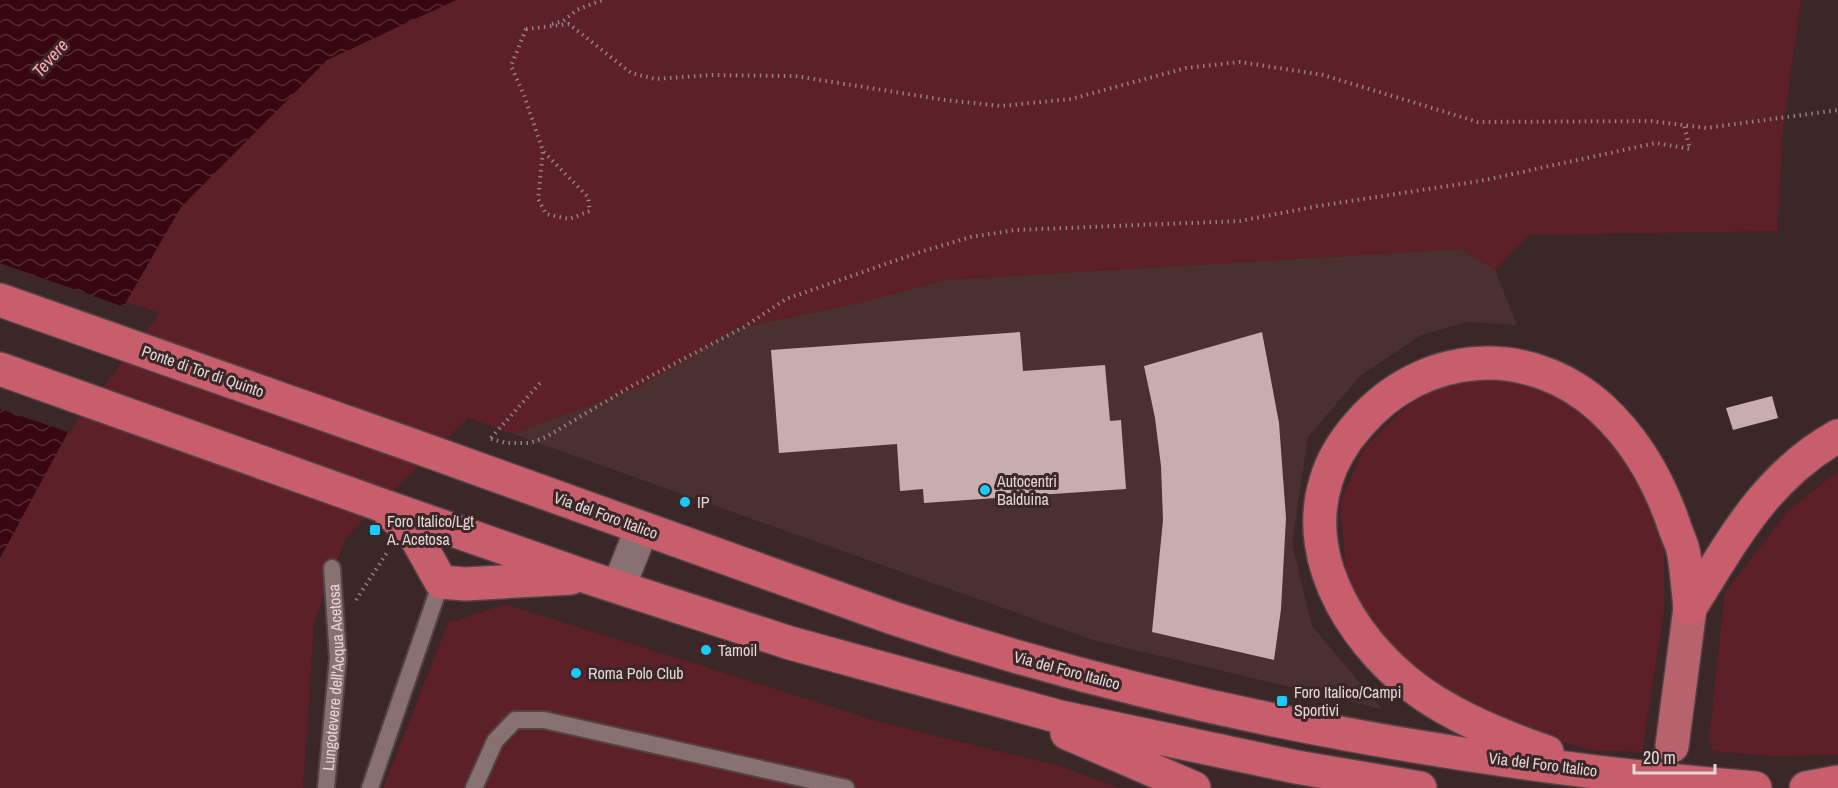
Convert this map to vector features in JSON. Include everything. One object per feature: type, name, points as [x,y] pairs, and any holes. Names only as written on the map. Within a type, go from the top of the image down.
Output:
[{"type":"highway","name":"Ponte di Tor di Quinto","points":[[0,300],[406,442]]},
{"type":"highway","points":[[1630,775],[1581,764],[1535,748],[1456,715],[1425,695],[1384,661],[1358,629],[1336,592],[1327,568],[1320,523],[1325,484],[1331,466],[1352,433],[1374,408],[1420,377],[1450,367],[1480,362],[1512,364],[1545,372],[1571,385],[1593,401],[1615,421],[1640,453],[1671,515],[1684,553],[1690,608]]},
{"type":"highway","points":[[0,369],[384,506],[790,643],[1060,717],[1362,779],[1420,788]]},
{"type":"highway","points":[[1690,608],[1761,499],[1794,466],[1838,436]]},
{"type":"highway","name":"Via del Foro Italico","points":[[406,442],[962,642],[1163,694],[1345,733],[1505,759],[1755,788]]},
{"type":"highway","points":[[384,506],[417,539],[441,582],[465,584],[604,582]]},
{"type":"highway","points":[[977,694],[1194,788]]},
{"type":"highway","points":[[1806,788],[1838,782]]},
{"type":"main road","points":[[1672,746],[1690,608]]},
{"type":"street","points":[[604,582],[642,528]]},
{"type":"lane","name":"Lungotevere dell'Acqua Acetosa","points":[[326,788],[338,658],[332,568]]},
{"type":"lane","points":[[370,788],[441,582]]},
{"type":"lane","points":[[474,788],[495,741],[514,720],[544,720],[846,788]]},
{"type":"path","points":[[526,29],[563,21],[577,10],[602,0]]},
{"type":"path","points":[[526,29],[568,24],[631,73],[655,80],[711,75],[795,76],[934,99],[1000,106],[1071,99],[1186,68],[1240,62],[1323,75],[1479,122],[1651,121],[1706,128],[1838,110]]},
{"type":"path","points":[[526,29],[511,66],[524,95],[543,151],[538,199],[546,214],[569,219],[590,211],[588,196],[543,151]]},
{"type":"path","points":[[491,439],[507,443],[530,443],[546,437],[630,387],[744,327],[786,299],[920,252],[971,237],[1015,230],[1240,221],[1318,206],[1480,181],[1656,143],[1690,149],[1684,125]]},
{"type":"path","points":[[474,467],[491,439],[540,383]]},
{"type":"path","points":[[336,631],[392,544],[384,506]]},
{"type":"shaded area","points":[[456,0],[1801,0],[1783,130],[1777,231],[1529,235],[1495,270],[1461,249],[945,280],[863,302],[735,329],[638,388],[513,434],[468,418],[346,537],[314,623],[303,788],[0,788],[0,558],[67,434],[160,313],[126,302],[181,207],[327,60]]},
{"type":"shaded area","name":"Autocentri Balduina","points":[[1461,249],[1495,270],[1517,325],[1467,322],[1421,335],[1360,376],[1308,437],[1292,543],[1312,626],[1382,709],[1093,640],[513,434],[735,329],[863,302],[945,280]]},
{"type":"shaded area","points":[[1509,376],[1579,404],[1634,464],[1664,543],[1664,610],[1642,752],[1588,750],[1496,720],[1436,688],[1382,643],[1347,583],[1340,502],[1364,448],[1408,405],[1428,391],[1452,380]]},
{"type":"shaded area","points":[[1838,471],[1838,755],[1773,756],[1713,751],[1709,740],[1725,592],[1789,510]]},
{"type":"shaded area","name":"Roma Polo Club","points":[[505,604],[880,722],[1060,766],[1119,788],[383,788],[448,623]]},
{"type":"water","name":"Tevere","points":[[0,0],[456,0],[327,60],[181,207],[126,302],[67,434],[0,558]]},
{"type":"pier","points":[[0,263],[127,308],[71,433],[0,409]]},
{"type":"building","points":[[1020,332],[1023,371],[1105,365],[1110,421],[1121,420],[1126,489],[924,503],[923,489],[900,491],[897,444],[779,453],[771,350]]},
{"type":"building","points":[[1262,332],[1279,423],[1286,518],[1281,609],[1274,660],[1152,632],[1163,520],[1161,466],[1155,418],[1144,366]]},
{"type":"building","points":[[1772,396],[1778,418],[1733,430],[1726,408]]},
{"type":"place","name":"Autocentri Balduina","points":[[985,490]]},
{"type":"place","name":"IP","points":[[685,502]]},
{"type":"place","name":"Foro Italico/Lgt A. Acetosa","points":[[375,530]]},
{"type":"place","name":"Tamoil","points":[[706,650]]},
{"type":"place","name":"Roma Polo Club","points":[[576,673]]},
{"type":"place","name":"Foro Italico/Campi Sportivi","points":[[1282,701]]}]
